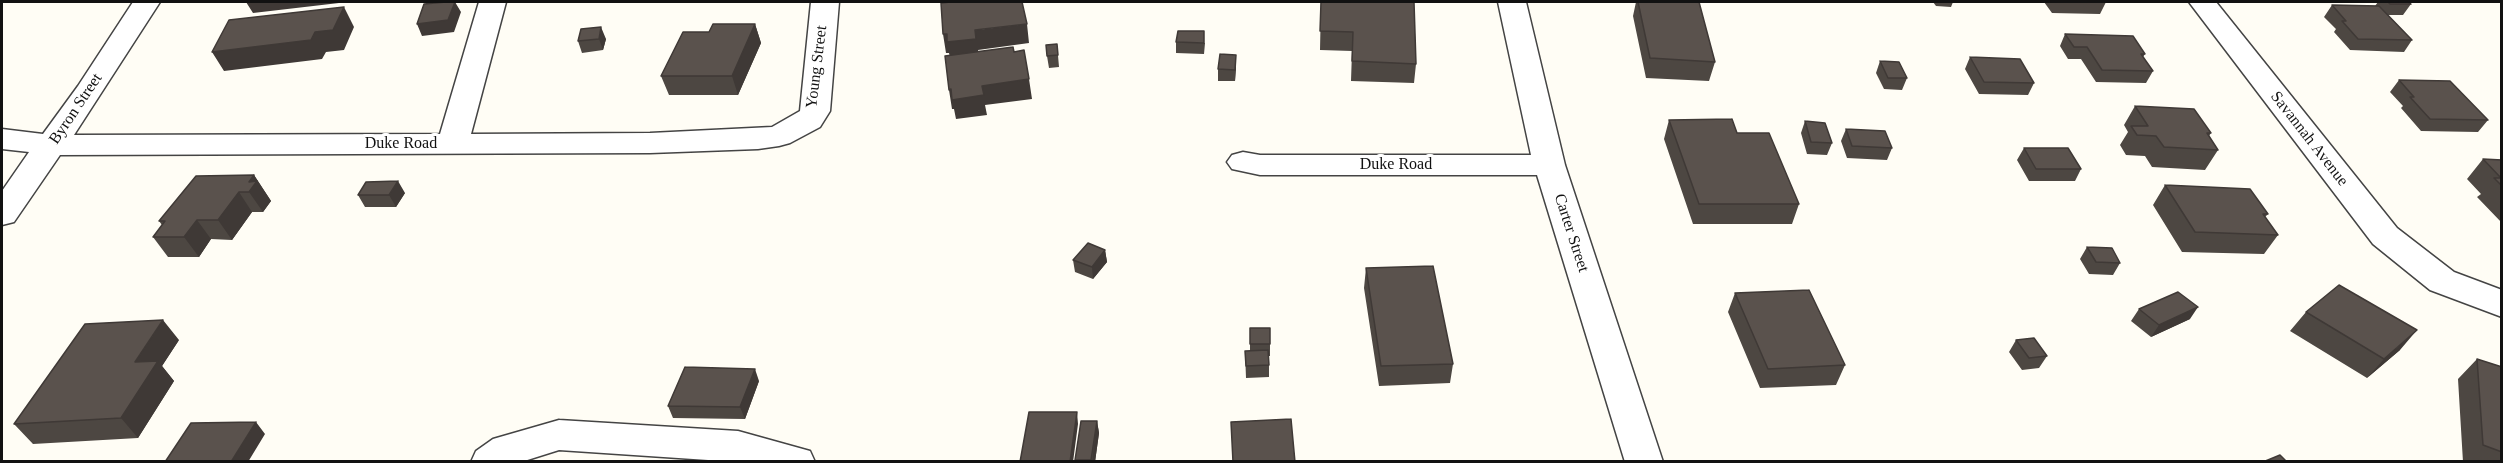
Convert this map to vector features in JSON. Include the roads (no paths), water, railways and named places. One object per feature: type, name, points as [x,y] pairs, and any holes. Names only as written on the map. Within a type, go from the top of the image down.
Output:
[{"type":"street","name":"Byron Street","points":[[2,214],[52,145],[146,2]]},
{"type":"street","points":[[453,143],[492,2]]},
{"type":"street","name":"Young Street","points":[[799,126],[809,120],[815,111],[825,2]]},
{"type":"street","name":"Carter Street","points":[[1512,2],[1550,165],[1644,462]]},
{"type":"street","name":"Savannah Avenue","points":[[2202,2],[2385,236],[2442,281],[2502,304]]},
{"type":"street","name":"Duke Road","points":[[2,139],[52,145],[650,142],[758,139],[779,136],[799,126]]},
{"type":"street","name":"Duke Road","points":[[1243,162],[1260,165],[1550,165]]},
{"type":"street","points":[[490,462],[507,450],[559,435],[738,446],[796,462]]}]
